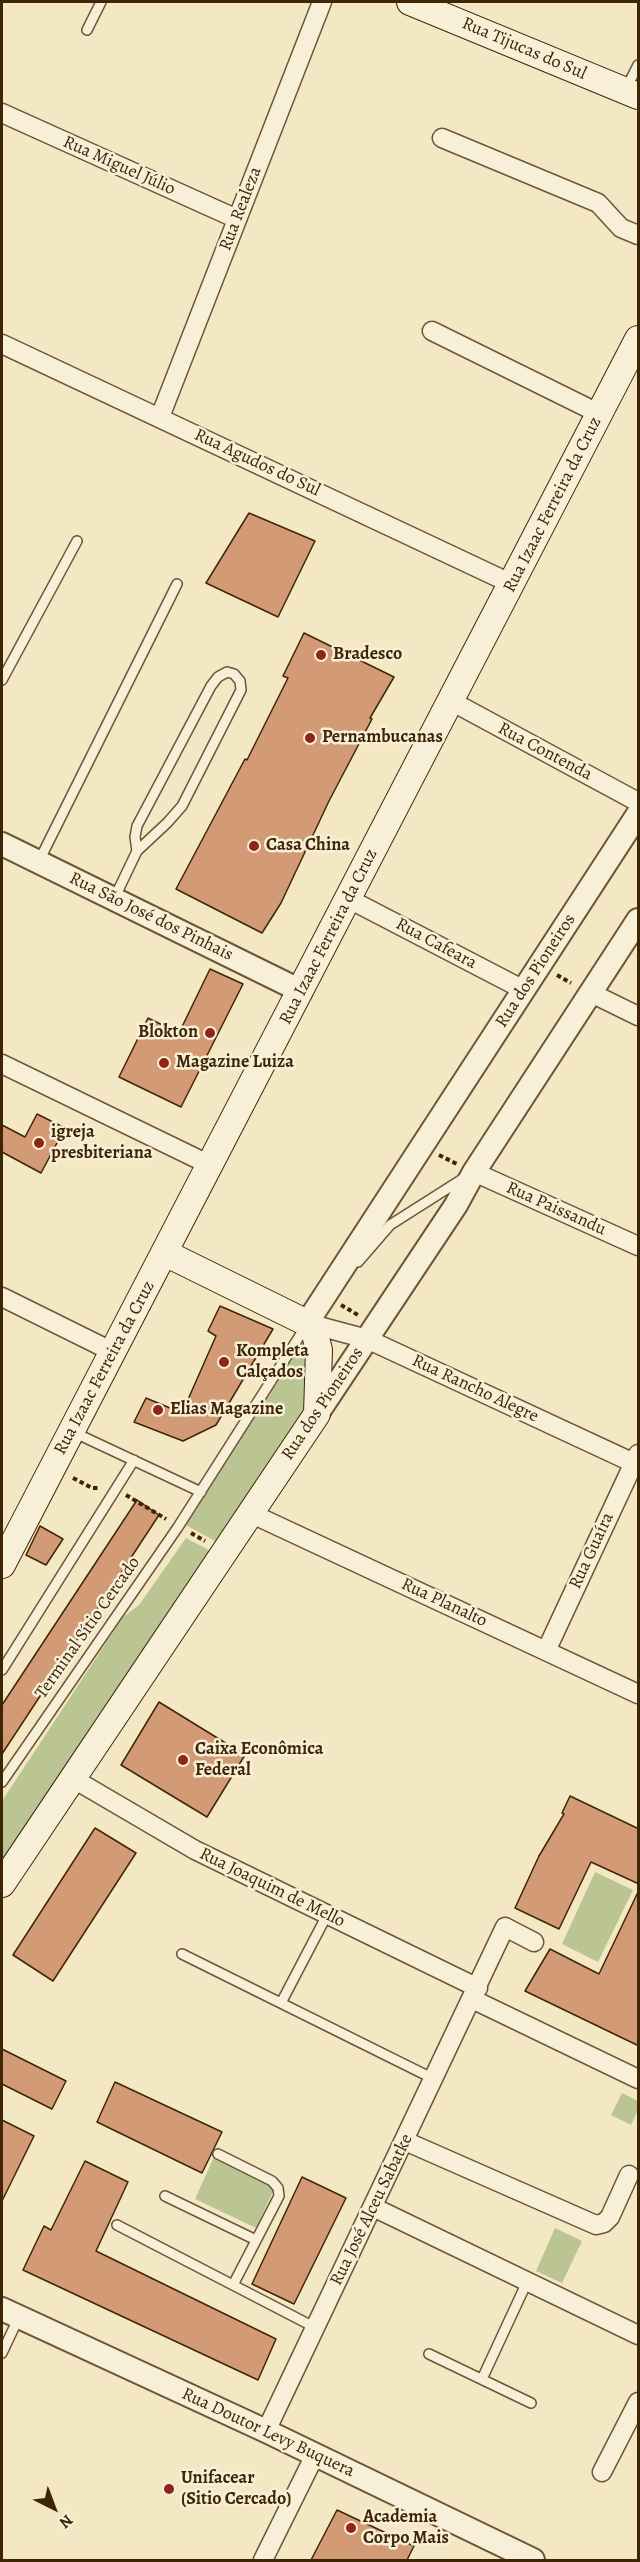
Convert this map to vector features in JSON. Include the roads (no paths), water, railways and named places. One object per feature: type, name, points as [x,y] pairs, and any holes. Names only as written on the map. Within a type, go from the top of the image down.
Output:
[{"type":"main road","name":"Rua Tijucas do Sul","points":[[410,2],[632,93]]},
{"type":"main road","name":"Rua Izaac Ferreira da Cruz","points":[[2,1565],[639,339]]},
{"type":"main road","name":"Rua Rancho Alegre","points":[[165,1253],[307,1323]]},
{"type":"main road","points":[[307,1323],[315,1334],[319,1350],[317,1414]]},
{"type":"main road","name":"Rua dos Pioneiros","points":[[2,1884],[317,1414]]},
{"type":"street","name":"Rua Realeza","points":[[160,417],[321,2]]},
{"type":"street","name":"Rua Miguel Júlio","points":[[2,113],[237,219]]},
{"type":"street","points":[[442,138],[598,203],[621,228],[639,235]]},
{"type":"street","points":[[432,331],[600,414]]},
{"type":"street","name":"Rua Agudos do Sul","points":[[2,344],[512,584]]},
{"type":"street","name":"Rua Contenda","points":[[451,702],[639,802]]},
{"type":"street","name":"Rua dos Pioneiros","points":[[307,1323],[639,814]]},
{"type":"street","name":"Rua São José dos Pinhais","points":[[2,844],[301,991]]},
{"type":"street","name":"Rua Cafeara","points":[[349,899],[524,990]]},
{"type":"street","name":"Rua dos Pioneiros","points":[[317,1414],[456,1205],[474,1172],[639,920]]},
{"type":"street","points":[[591,993],[639,1016]]},
{"type":"street","points":[[2,1064],[210,1166]]},
{"type":"street","name":"Rua Paissandu","points":[[474,1172],[639,1246]]},
{"type":"street","points":[[2,1297],[113,1352]]},
{"type":"street","name":"Rua Rancho Alegre","points":[[307,1323],[372,1333],[637,1460]]},
{"type":"street","name":"Rua Guaíra","points":[[546,1651],[637,1460]]},
{"type":"street","name":"Rua Planalto","points":[[250,1513],[639,1694]]},
{"type":"street","name":"Rua Joaquim de Mello","points":[[72,1778],[195,1850],[327,1915],[638,2078]]},
{"type":"street","name":"Rua José Alceu Sabatke","points":[[266,2432],[505,1927],[534,1942]]},
{"type":"street","points":[[405,2141],[596,2225],[604,2223],[610,2217],[629,2175]]},
{"type":"street","points":[[373,2207],[639,2335]]},
{"type":"street","name":"Rua Doutor Levy Buquera","points":[[10,2313],[315,2455],[533,2560]]},
{"type":"street","points":[[602,2472],[639,2402]]},
{"type":"street","points":[[263,2560],[315,2455]]},
{"type":"lane","points":[[87,30],[101,2]]},
{"type":"lane","points":[[632,93],[639,65]]},
{"type":"lane","points":[[2,680],[77,541]]},
{"type":"lane","points":[[39,861],[177,584]]},
{"type":"lane","points":[[114,898],[137,851],[182,806],[241,690],[240,681],[234,674],[227,672],[218,677],[211,686],[137,826],[135,837],[137,851]]},
{"type":"lane","points":[[307,1323],[390,1225],[474,1172]]},
{"type":"lane","name":"Rua dos Pioneiros","points":[[201,1492],[307,1323]]},
{"type":"lane","points":[[72,1431],[201,1492]]},
{"type":"lane","points":[[2,1670],[134,1460]]},
{"type":"lane","name":"Terminal Sítio Cercado","points":[[2,1782],[201,1492]]},
{"type":"lane","points":[[281,2003],[327,1915]]},
{"type":"lane","points":[[182,1954],[434,2079]]},
{"type":"lane","points":[[218,2154],[272,2181],[278,2188],[279,2196],[233,2285]]},
{"type":"lane","points":[[165,2196],[256,2240]]},
{"type":"lane","points":[[117,2225],[316,2328]]},
{"type":"lane","points":[[482,2379],[527,2282]]},
{"type":"lane","points":[[2,2353],[10,2313]]},
{"type":"lane","points":[[429,2354],[531,2403]]},
{"type":"place","name":"Bradesco","points":[[321,655]]},
{"type":"place","name":"Pernambucanas","points":[[310,738]]},
{"type":"place","name":"Casa China","points":[[254,846]]},
{"type":"place","name":"Blokton","points":[[210,1033]]},
{"type":"place","name":"Magazine Luiza","points":[[164,1063]]},
{"type":"place","name":"igreja presbiteriana","points":[[39,1143]]},
{"type":"place","name":"Kompleta Calçados","points":[[224,1362]]},
{"type":"place","name":"Elias Magazine","points":[[158,1410]]},
{"type":"place","name":"Caixa Econômica Federal","points":[[183,1760]]},
{"type":"place","name":"Unifacear (Sitio Cercado)","points":[[169,2489]]},
{"type":"place","name":"Academia Corpo Mais","points":[[351,2528]]}]
